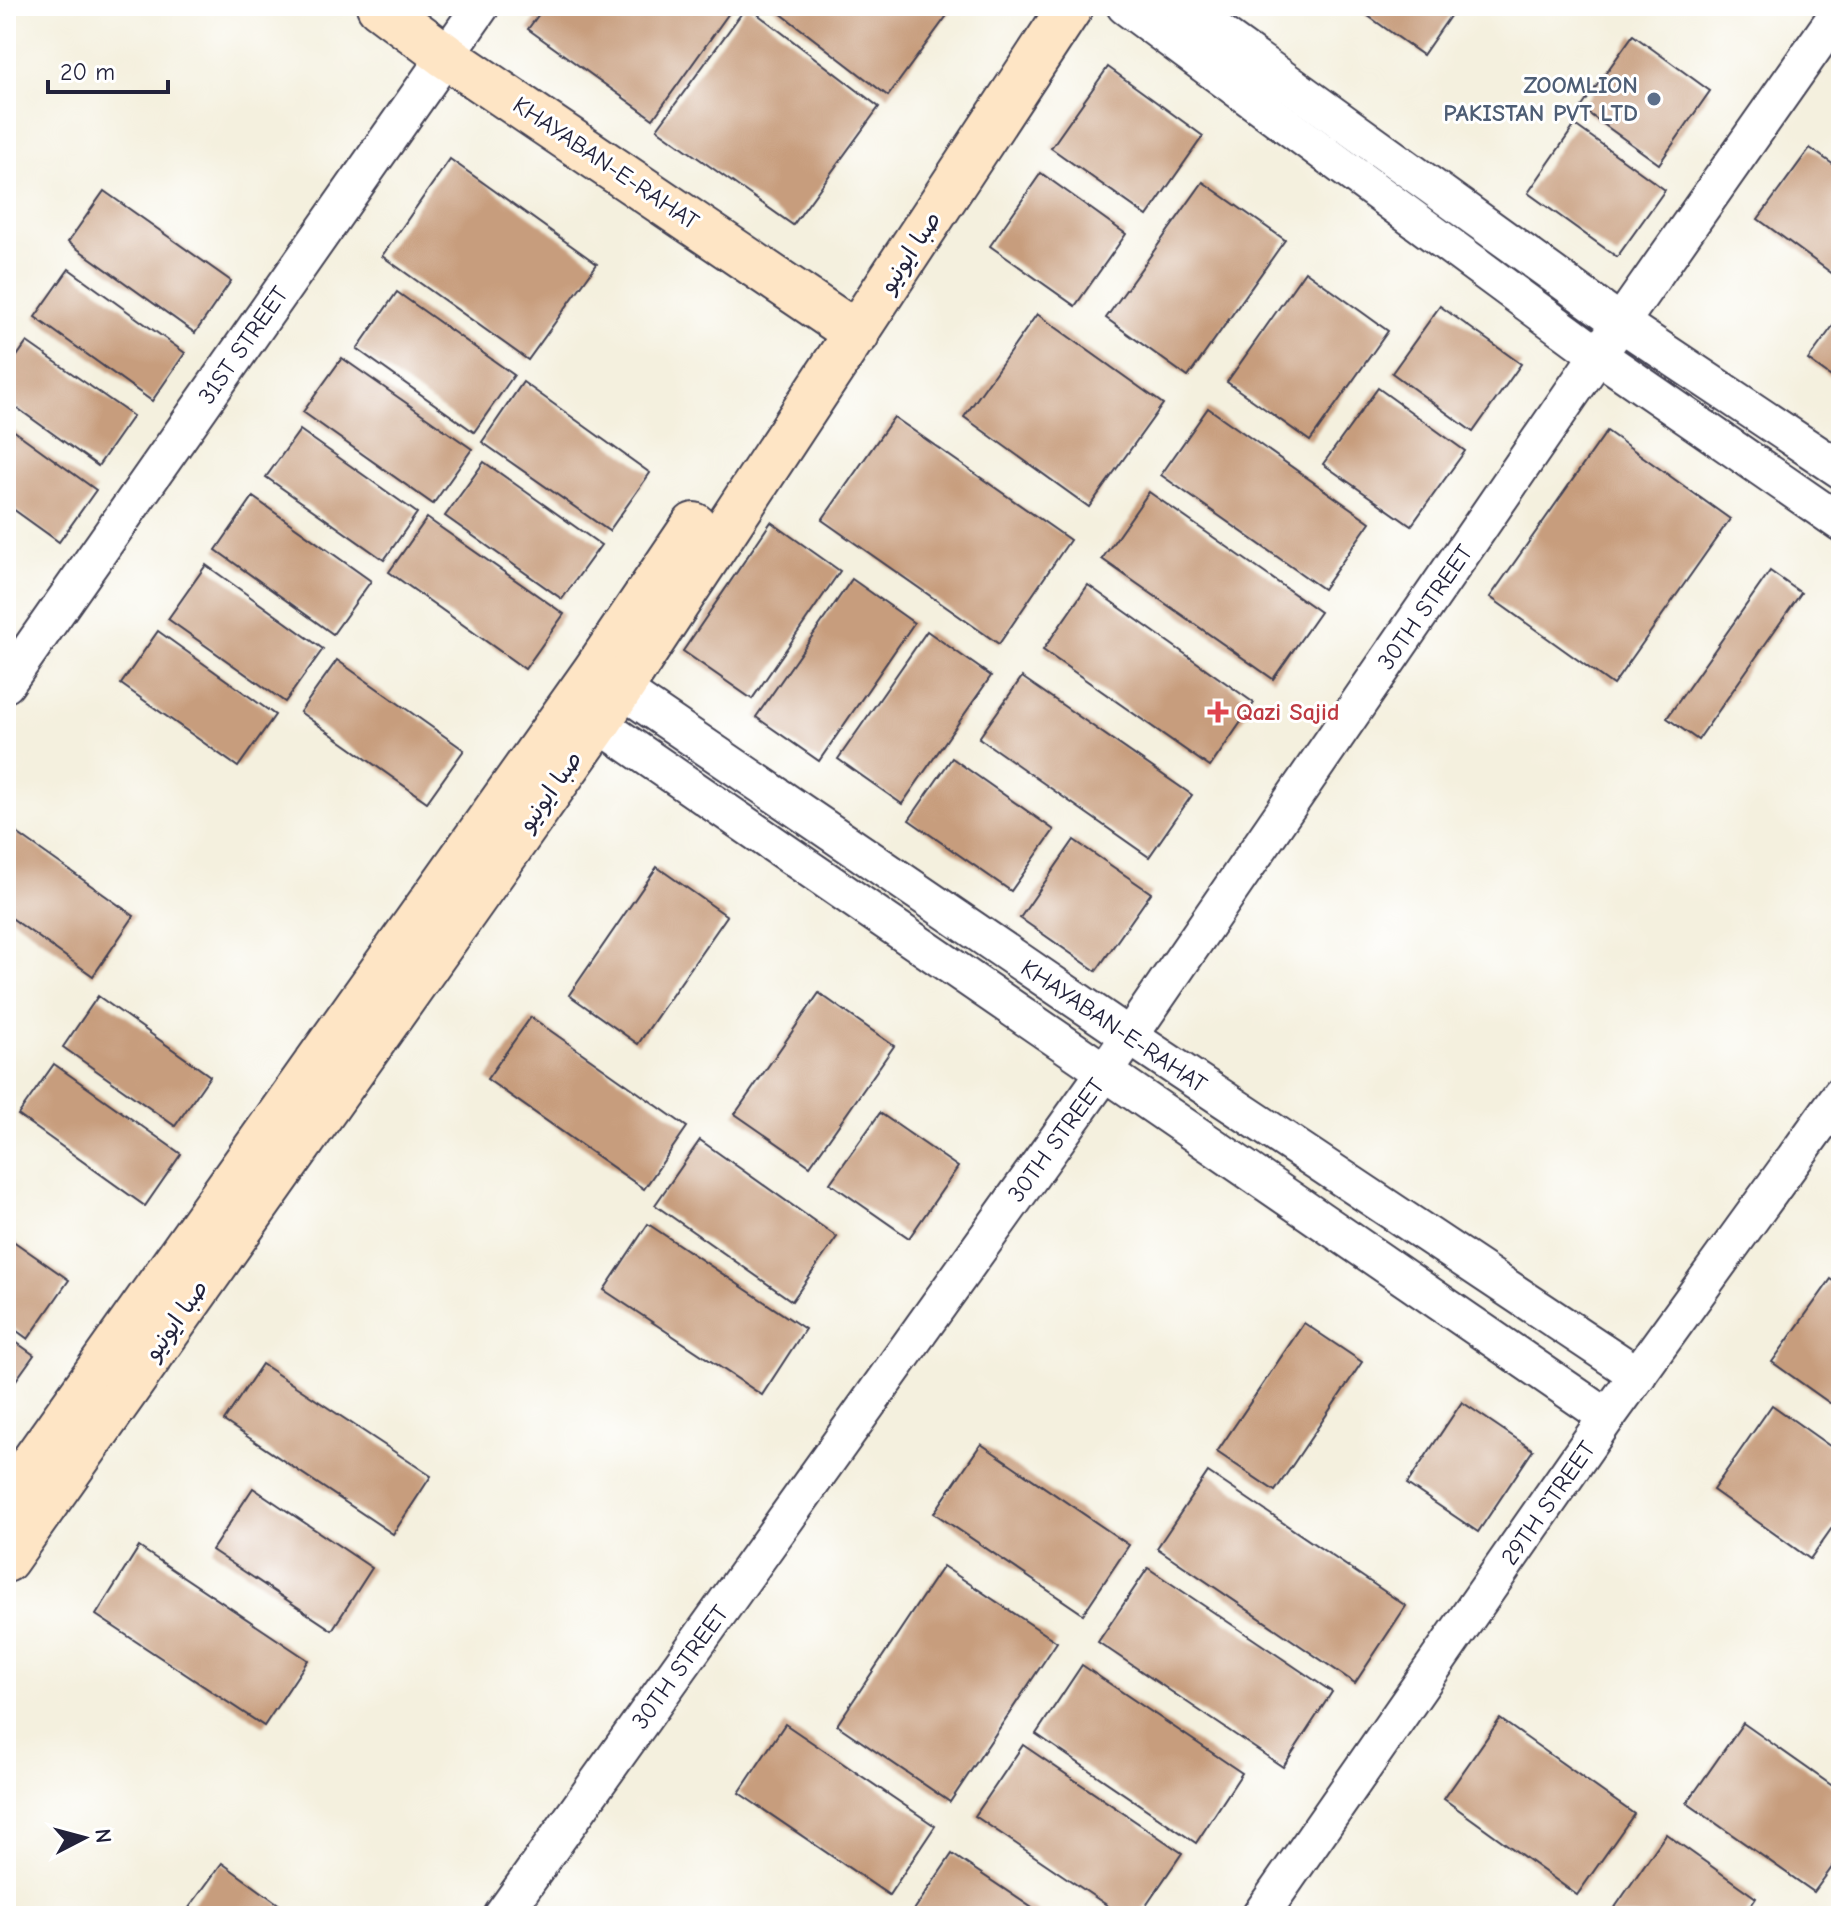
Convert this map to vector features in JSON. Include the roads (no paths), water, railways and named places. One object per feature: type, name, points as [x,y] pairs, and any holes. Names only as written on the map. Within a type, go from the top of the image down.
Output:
[{"type":"main road","name":"KHAYABAN-E-RAHAT","points":[[379,6],[446,56],[846,326]]},
{"type":"main road","name":"صبا ایونیو","points":[[846,326],[1038,6]]},
{"type":"main road","name":"صبا ایونیو","points":[[6,1560],[846,326],[1071,6]]},
{"type":"main road","name":"صبا ایونیو","points":[[6,1500],[596,696]]},
{"type":"street","name":"31ST STREET","points":[[6,684],[481,6]]},
{"type":"street","points":[[1125,6],[1598,355],[1841,523]]},
{"type":"street","points":[[1182,6],[1621,323],[1841,470]]},
{"type":"street","name":"30TH STREET","points":[[502,1916],[1105,1072],[1598,355],[1841,9]]},
{"type":"street","name":"KHAYABAN-E-RAHAT","points":[[596,696],[1129,1036],[1638,1375]]},
{"type":"street","name":"KHAYABAN-E-RAHAT","points":[[596,696],[1105,1072],[1607,1417]]},
{"type":"street","name":"29TH STREET","points":[[1260,1916],[1607,1417],[1841,1094]]},
{"type":"place","name":"ZOOMLION PAKISTAN PVT LTD","points":[[1654,99]]},
{"type":"place","name":"Qazi Sajid","points":[[1218,712]]}]
